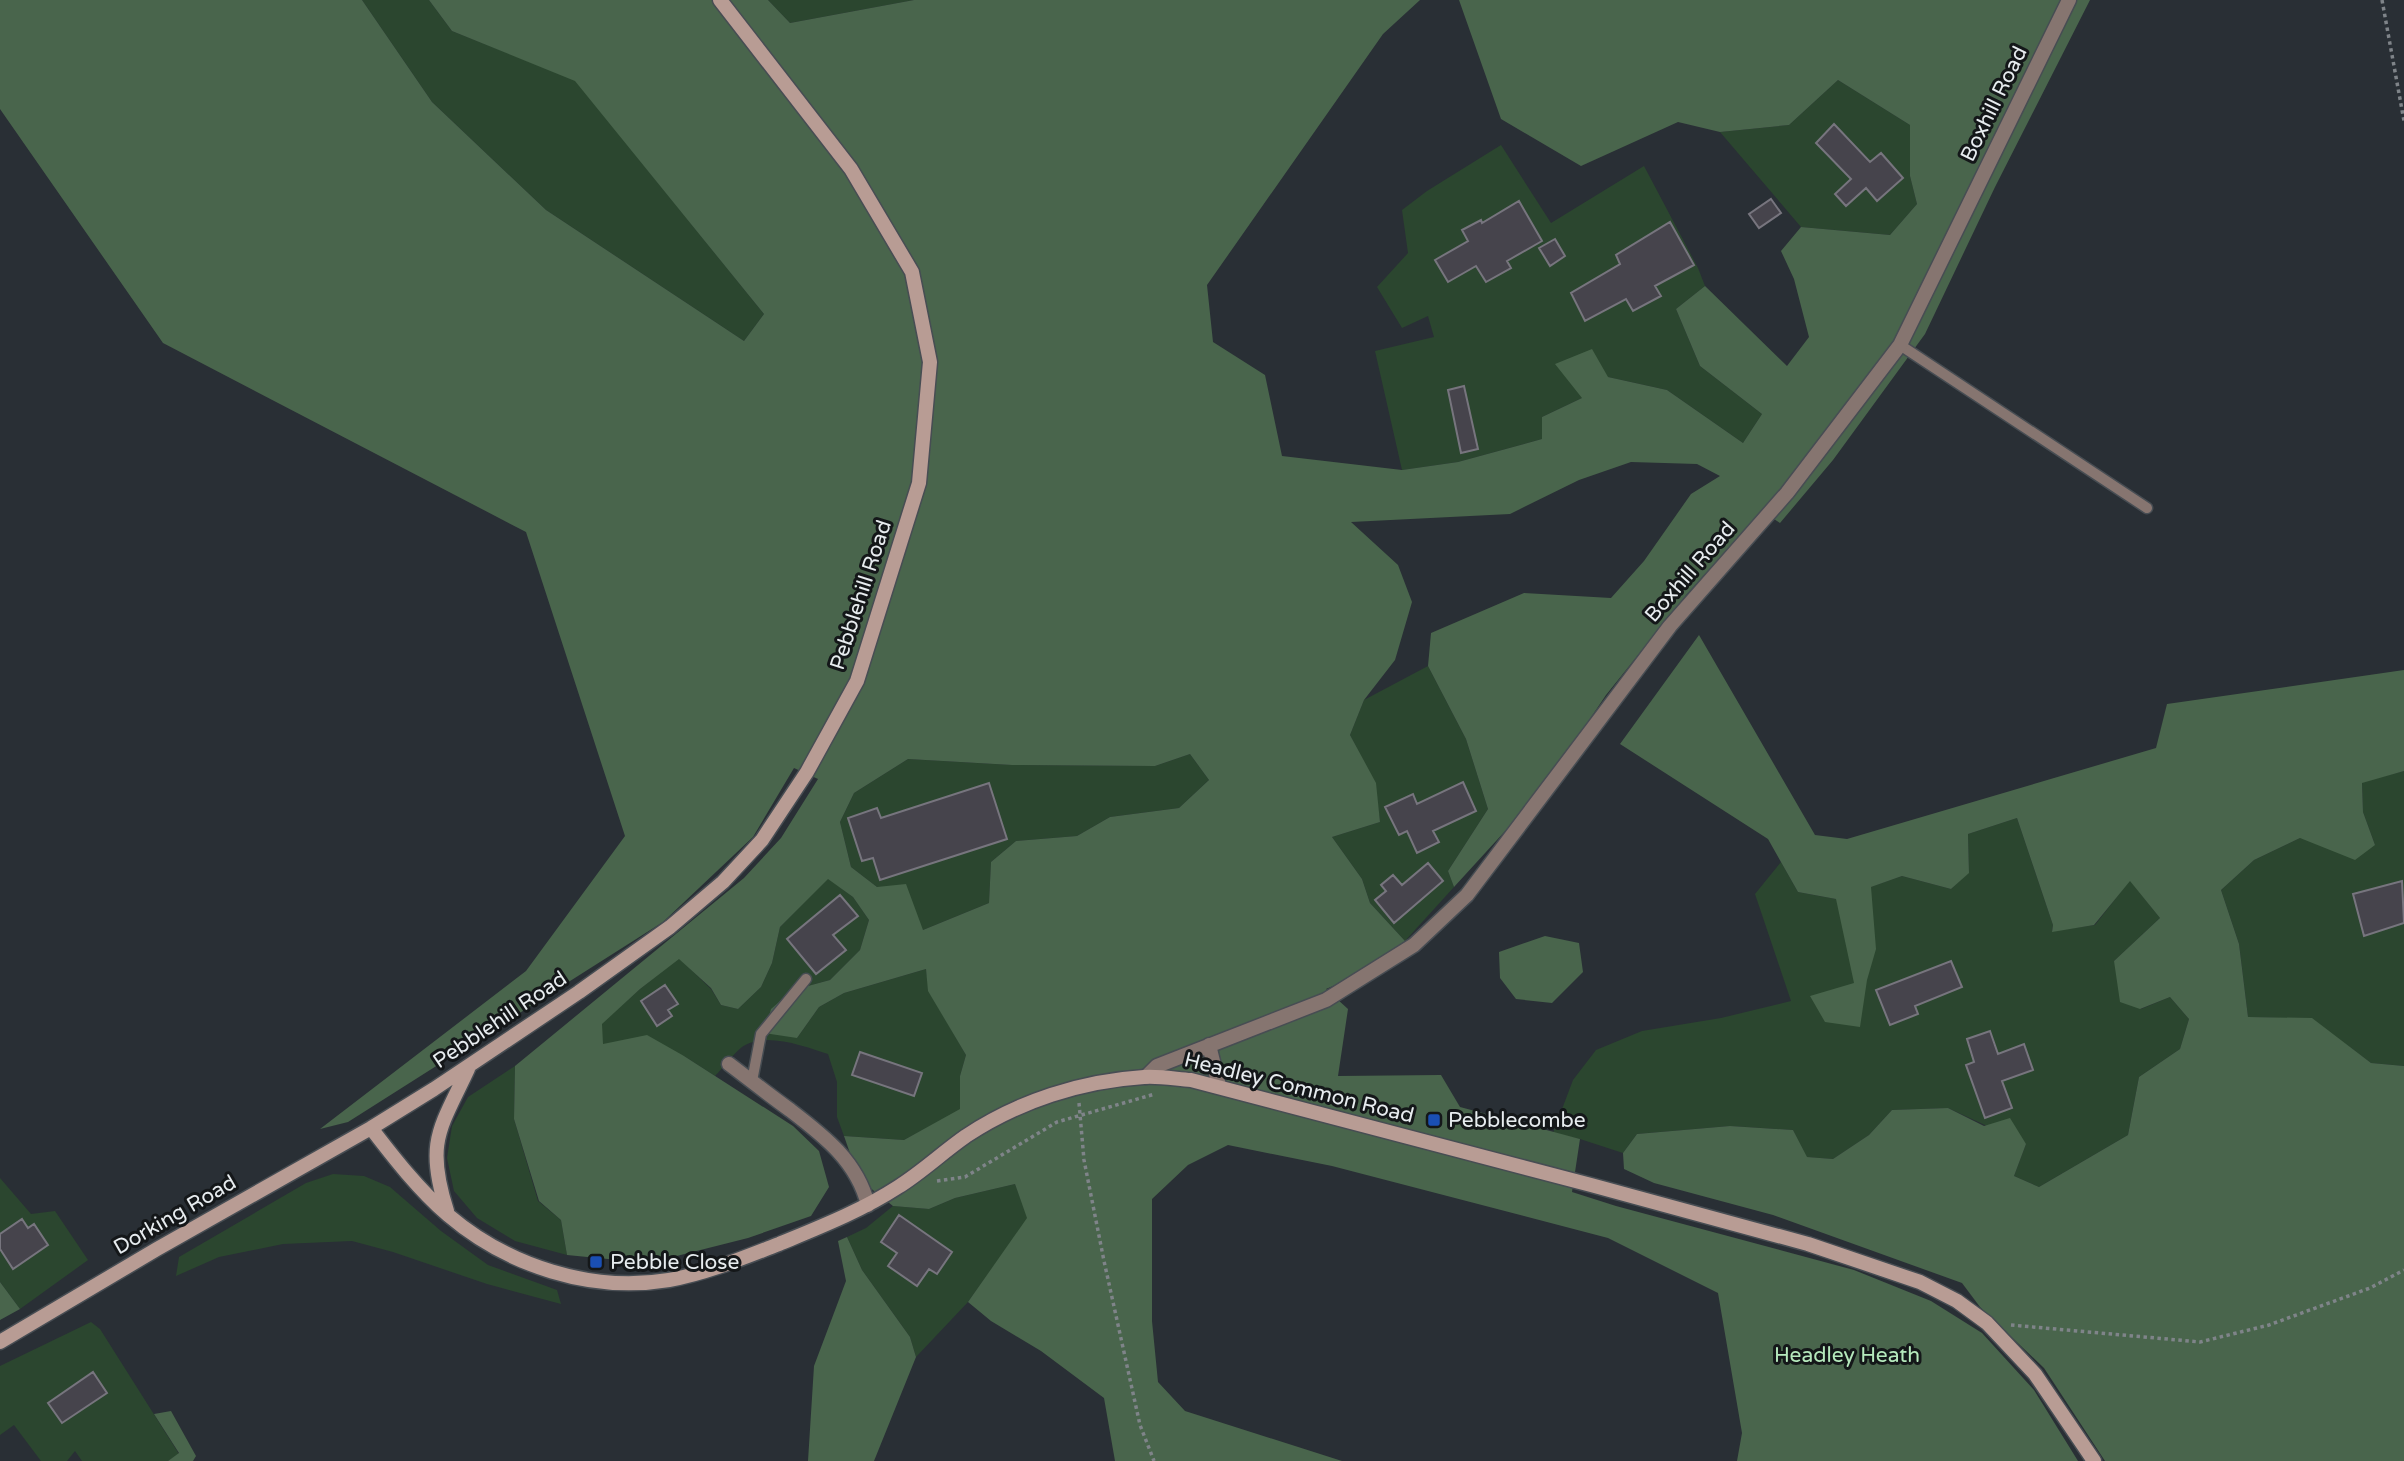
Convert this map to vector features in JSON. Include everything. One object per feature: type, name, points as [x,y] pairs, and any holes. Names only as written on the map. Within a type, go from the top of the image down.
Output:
[{"type":"main road","name":"Pebblehill Road","points":[[371,1128],[469,1067],[670,927],[723,882],[762,840],[807,772],[858,681],[919,483],[930,362],[912,272],[851,169],[720,0]]},
{"type":"main road","points":[[448,1215],[438,1180],[436,1143],[443,1120],[469,1067]]},
{"type":"main road","name":"Headley Common Road","points":[[371,1128],[448,1215],[491,1245],[535,1266],[580,1279],[624,1283],[668,1280],[709,1271],[817,1228],[868,1205],[900,1186],[965,1137],[1037,1099],[1077,1087],[1146,1077],[1192,1080],[1808,1244],[1920,1282],[1958,1301],[1987,1323],[2035,1374],[2094,1461]]},
{"type":"main road","name":"Dorking Road","points":[[0,1342],[157,1249],[371,1128]]},
{"type":"street","name":"Boxhill Road","points":[[1146,1077],[1157,1066],[1326,1000],[1414,945],[1467,895],[1670,626],[1787,493],[1900,345],[2068,0]]},
{"type":"street","points":[[1209,1045],[1219,1086]]},
{"type":"street","points":[[729,1063],[818,1130],[853,1167],[864,1189],[868,1205]]},
{"type":"lane","points":[[1900,345],[2147,508]]},
{"type":"lane","points":[[752,1081],[761,1034],[806,979]]},
{"type":"path","points":[[2382,0],[2404,121]]},
{"type":"path","points":[[1077,1087],[1084,1160],[1104,1261],[1140,1425],[1154,1461]]},
{"type":"path","points":[[900,1186],[965,1177],[1057,1122],[1158,1093]]},
{"type":"path","points":[[1987,1323],[2200,1342],[2269,1325],[2370,1288],[2404,1270]]},
{"type":"green space","name":"Headley Heath","points":[[0,0],[362,0],[432,102],[546,210],[744,341],[764,314],[575,81],[452,31],[429,0],[768,0],[790,23],[914,0],[1420,0],[1383,34],[1207,285],[1213,342],[1265,375],[1282,456],[1402,470],[1458,462],[1542,439],[1542,417],[1582,398],[1555,364],[1592,349],[1608,377],[1667,390],[1743,443],[1762,414],[1700,366],[1676,309],[1705,286],[1787,366],[1809,337],[1794,279],[1781,251],[1801,227],[1890,235],[1917,204],[1910,176],[1910,125],[1838,80],[1789,125],[1720,132],[1678,122],[1581,166],[1501,119],[1459,0],[2090,0],[1995,187],[1925,334],[1833,460],[1780,523],[1762,511],[1687,594],[1606,695],[1561,762],[1507,829],[1454,887],[1448,871],[1488,809],[1466,739],[1428,666],[1431,633],[1524,593],[1611,598],[1644,561],[1691,494],[1720,476],[1697,464],[1631,462],[1579,480],[1510,514],[1351,522],[1398,565],[1412,602],[1395,660],[1364,700],[1350,735],[1376,783],[1380,822],[1332,837],[1362,879],[1370,903],[1405,941],[1354,977],[1326,989],[1348,1009],[1338,1076],[1441,1075],[1460,1107],[1580,1139],[1572,1192],[1854,1270],[1931,1301],[1982,1333],[2034,1390],[2078,1461],[1737,1461],[1742,1433],[1718,1293],[1608,1238],[1332,1166],[1228,1145],[1188,1165],[1152,1199],[1152,1321],[1158,1382],[1185,1411],[1342,1461],[1115,1461],[1104,1398],[1041,1351],[991,1321],[968,1302],[1027,1218],[1015,1184],[955,1198],[929,1209],[893,1206],[859,1179],[844,1136],[904,1140],[960,1109],[960,1076],[966,1055],[928,991],[926,969],[844,993],[819,1007],[797,1038],[764,1033],[771,1009],[793,990],[830,980],[860,950],[869,920],[853,897],[828,879],[780,927],[772,963],[761,987],[738,1009],[721,1005],[711,988],[679,959],[640,989],[602,1024],[603,1044],[647,1035],[793,1126],[819,1151],[829,1187],[811,1216],[748,1238],[649,1263],[567,1255],[561,1220],[539,1201],[514,1119],[515,1066],[744,878],[781,838],[818,779],[794,768],[753,837],[663,922],[348,1122],[320,1129],[526,971],[625,836],[526,532],[163,343],[0,109]],"holes":[[[1190,754],[1209,780],[1179,808],[1110,817],[1077,836],[1016,841],[991,862],[989,903],[923,930],[906,884],[877,887],[851,867],[840,822],[854,793],[908,759],[1012,765],[1155,766]]]},
{"type":"green space","points":[[362,0],[429,0],[452,31],[575,80],[764,314],[744,341],[546,210],[432,102]]},
{"type":"green space","points":[[768,0],[914,0],[790,23]]},
{"type":"green space","points":[[1838,80],[1910,125],[1910,176],[1917,204],[1890,235],[1801,227],[1720,132],[1789,125]]},
{"type":"green space","points":[[1501,145],[1551,223],[1644,166],[1705,286],[1676,309],[1700,366],[1762,414],[1743,443],[1667,390],[1608,377],[1582,398],[1542,417],[1542,439],[1458,462],[1402,470],[1375,351],[1434,337],[1428,316],[1402,328],[1377,287],[1408,253],[1402,210],[1427,191]]},
{"type":"green space","points":[[1699,635],[1815,835],[1847,839],[2156,748],[2167,704],[2404,670],[2404,771],[2362,783],[2363,812],[2375,845],[2355,860],[2300,838],[2254,860],[2221,890],[2239,944],[2248,1017],[2312,1018],[2371,1063],[2404,1066],[2404,1461],[2105,1461],[2044,1368],[1980,1307],[1962,1283],[1773,1215],[1654,1183],[1624,1169],[1623,1153],[1637,1134],[1730,1126],[1793,1130],[1807,1157],[1833,1159],[1869,1135],[1892,1110],[1948,1108],[1984,1126],[2010,1118],[2026,1144],[2014,1176],[2039,1187],[2128,1135],[2139,1077],[2180,1049],[2189,1019],[2170,997],[2140,1009],[2120,1002],[2114,961],[2160,918],[2130,881],[2094,925],[2052,932],[2053,925],[2017,818],[1968,834],[1969,873],[1951,889],[1902,876],[1871,887],[1876,949],[1867,980],[1860,1027],[1825,1022],[1810,996],[1854,983],[1836,899],[1798,892],[1768,839],[1620,744]]},
{"type":"green space","points":[[1428,666],[1466,739],[1488,809],[1448,871],[1454,887],[1405,941],[1370,903],[1362,879],[1332,837],[1380,822],[1375,783],[1350,735],[1364,700]]},
{"type":"green space","points":[[1190,754],[1209,780],[1179,808],[1110,817],[1077,836],[1016,841],[991,862],[989,903],[923,930],[851,867],[840,822],[854,793],[908,759],[1012,765],[1155,766]]},
{"type":"green space","points":[[2404,771],[2404,1066],[2371,1063],[2312,1019],[2248,1017],[2239,944],[2221,890],[2254,860],[2300,838],[2375,845],[2363,812],[2362,782]]},
{"type":"green space","points":[[2017,818],[2053,925],[2052,931],[2095,925],[2130,880],[2160,918],[2114,961],[2141,1009],[2170,997],[2189,1019],[2180,1049],[2139,1077],[2128,1135],[2039,1187],[2014,1176],[2026,1144],[1948,1108],[1892,1110],[1869,1135],[1833,1159],[1806,1157],[1793,1130],[1730,1126],[1637,1134],[1623,1153],[1553,1133],[1573,1080],[1596,1050],[1642,1031],[1721,1018],[1791,1001],[1755,894],[1781,862],[1798,892],[1836,899],[1902,876],[1951,889],[1969,872],[1968,834]]},
{"type":"green space","points":[[828,878],[853,897],[869,920],[860,950],[830,980],[793,990],[797,1038],[819,1007],[844,993],[926,969],[929,991],[966,1055],[960,1076],[960,1110],[904,1140],[844,1136],[837,1117],[837,1082],[828,1054],[773,1040],[751,1042],[742,1047],[715,1076],[684,1056],[602,1045],[602,1023],[679,958],[711,989],[721,1005],[738,1009],[761,987],[772,963],[780,927]]},
{"type":"green space","points":[[1545,936],[1579,943],[1583,972],[1552,1003],[1516,999],[1500,978],[1499,952]]},
{"type":"green space","points":[[515,1066],[514,1119],[538,1201],[561,1220],[567,1255],[515,1241],[477,1218],[454,1191],[447,1158],[452,1126],[468,1097]]},
{"type":"green space","points":[[333,1174],[364,1176],[390,1187],[441,1231],[488,1265],[557,1290],[561,1304],[487,1284],[352,1241],[283,1244],[219,1257],[176,1276],[179,1257],[306,1183]]},
{"type":"green space","points":[[0,1178],[31,1214],[55,1211],[88,1260],[20,1309],[0,1282]]},
{"type":"green space","points":[[1015,1184],[1028,1218],[968,1302],[916,1357],[910,1337],[862,1270],[847,1237],[866,1228],[893,1206],[929,1209],[955,1198]]},
{"type":"green space","points":[[847,1237],[862,1270],[910,1337],[916,1357],[874,1461],[808,1461],[814,1366],[846,1281],[838,1241]]},
{"type":"green space","points":[[0,1282],[20,1309],[0,1320]]},
{"type":"green space","points":[[91,1322],[100,1329],[179,1454],[168,1461],[82,1461],[75,1451],[67,1461],[41,1461],[14,1425],[0,1435],[0,1366]]},
{"type":"green space","points":[[171,1411],[196,1456],[193,1461],[168,1461],[179,1453],[154,1414]]},
{"type":"building","points":[[1834,124],[1870,162],[1881,153],[1903,178],[1877,201],[1866,188],[1846,206],[1835,194],[1851,179],[1816,143]]},
{"type":"building","points":[[1771,199],[1781,213],[1759,228],[1749,214]]},
{"type":"building","points":[[1519,201],[1542,241],[1507,261],[1511,268],[1486,282],[1476,266],[1448,282],[1435,260],[1468,241],[1462,230],[1481,220],[1482,223]]},
{"type":"building","points":[[1670,222],[1694,265],[1655,286],[1661,296],[1633,311],[1626,299],[1585,321],[1571,293],[1620,264],[1616,255]]},
{"type":"building","points":[[1555,239],[1565,256],[1550,266],[1539,248]]},
{"type":"building","points":[[1464,386],[1478,449],[1461,453],[1448,390]]},
{"type":"building","points":[[1463,782],[1476,811],[1433,831],[1439,842],[1417,853],[1407,831],[1399,835],[1385,807],[1413,794],[1417,804]]},
{"type":"building","points":[[989,783],[1007,839],[880,880],[873,858],[862,861],[848,818],[877,808],[881,818]]},
{"type":"building","points":[[1428,863],[1443,881],[1394,923],[1375,900],[1386,891],[1381,885],[1393,875],[1402,885]]},
{"type":"building","points":[[2402,881],[2404,923],[2364,936],[2353,894]]},
{"type":"building","points":[[840,895],[858,916],[833,935],[846,950],[816,974],[787,939]]},
{"type":"building","points":[[1951,961],[1962,987],[1915,1006],[1918,1014],[1890,1025],[1876,990]]},
{"type":"building","points":[[665,985],[678,1004],[668,1010],[672,1016],[657,1026],[641,1001]]},
{"type":"building","points":[[1990,1031],[1998,1054],[2024,1044],[2033,1070],[2002,1081],[2012,1108],[1985,1118],[1966,1065],[1974,1062],[1967,1039]]},
{"type":"building","points":[[860,1052],[922,1073],[914,1096],[852,1075]]},
{"type":"building","points":[[899,1215],[952,1252],[937,1274],[929,1269],[917,1286],[888,1266],[897,1253],[881,1242]]},
{"type":"building","points":[[22,1219],[28,1228],[34,1224],[48,1245],[13,1269],[0,1249],[0,1234]]},
{"type":"building","points":[[93,1372],[107,1393],[62,1423],[48,1403]]},
{"type":"place","name":"Pebblecombe","points":[[1434,1120]]},
{"type":"place","name":"Pebble Close","points":[[596,1262]]}]
